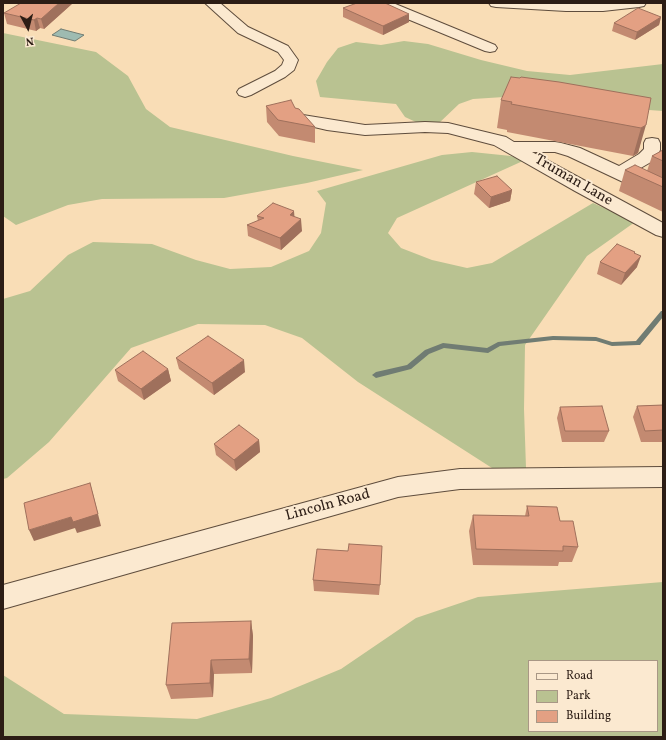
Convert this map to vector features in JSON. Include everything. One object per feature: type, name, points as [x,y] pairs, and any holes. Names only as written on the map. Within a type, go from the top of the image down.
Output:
[{"type":"street","points":[[212,3],[243,30],[283,49],[291,60],[289,67],[280,74],[245,92]]},
{"type":"street","points":[[381,3],[490,48]]},
{"type":"street","points":[[496,3],[566,7],[603,7],[639,3]]},
{"type":"street","name":"Truman Lane","points":[[303,120],[352,129],[425,127],[448,128],[500,141],[663,231]]},
{"type":"street","points":[[620,173],[645,158],[652,150],[652,143]]},
{"type":"street","points":[[512,147],[555,147],[574,152],[663,194]]},
{"type":"street","name":"Lincoln Road","points":[[3,597],[398,487],[460,479],[663,477]]},
{"type":"green space","points":[[3,33],[96,52],[128,76],[146,109],[170,127],[293,156],[363,170],[307,183],[224,198],[102,199],[68,205],[16,225],[3,216]]},
{"type":"green space","points":[[404,41],[428,44],[481,60],[527,71],[570,75],[663,64],[663,111],[504,97],[473,99],[459,104],[438,124],[418,123],[405,117],[396,104],[320,97],[316,81],[327,62],[338,48],[356,42],[381,45]]},
{"type":"green space","points":[[472,152],[511,156],[525,160],[397,218],[388,233],[401,248],[432,260],[467,268],[492,263],[593,203],[635,222],[587,256],[525,345],[524,409],[526,468],[492,468],[358,382],[302,338],[265,325],[198,324],[131,348],[49,442],[7,478],[3,479],[3,299],[30,291],[68,255],[93,242],[152,244],[196,260],[230,269],[271,267],[309,251],[321,233],[326,203],[317,191],[442,155]]},
{"type":"green space","points":[[663,582],[663,737],[3,737],[3,675],[64,714],[197,719],[271,698],[341,669],[416,618],[478,597]]},
{"type":"water","points":[[61,29],[84,35],[75,41],[52,35]]},
{"type":"building","points":[[21,3],[59,3],[41,19],[37,18],[34,20],[4,13]]},
{"type":"building","points":[[357,3],[385,3],[409,14],[383,26],[343,8]]},
{"type":"building","points":[[638,8],[661,17],[637,32],[614,23]]},
{"type":"building","points":[[511,77],[559,82],[651,98],[646,125],[641,128],[511,104],[512,102],[501,100]]},
{"type":"building","points":[[291,100],[295,108],[299,109],[315,127],[278,120],[266,106]]},
{"type":"building","points":[[663,150],[663,161],[652,156]]},
{"type":"building","points":[[635,165],[663,178],[663,187],[625,170]]},
{"type":"building","points":[[497,176],[512,190],[491,197],[476,182]]},
{"type":"building","points":[[273,203],[294,211],[290,215],[301,219],[280,238],[247,225],[264,218],[257,216]]},
{"type":"building","points":[[617,244],[641,256],[625,273],[600,262]]},
{"type":"building","points":[[208,336],[244,360],[212,383],[176,358]]},
{"type":"building","points":[[143,351],[168,369],[141,389],[115,370]]},
{"type":"building","points":[[663,405],[663,430],[645,431],[637,406]]},
{"type":"building","points":[[602,406],[609,431],[565,431],[560,407]]},
{"type":"building","points":[[239,425],[259,440],[234,460],[214,444]]},
{"type":"building","points":[[90,483],[98,514],[73,522],[71,517],[29,530],[24,503]]},
{"type":"building","points":[[527,506],[557,507],[560,521],[573,521],[578,547],[563,546],[563,551],[476,549],[473,515],[529,516]]},
{"type":"building","points":[[349,544],[382,546],[380,585],[313,580],[317,549],[348,551]]},
{"type":"building","points":[[251,621],[249,659],[211,660],[210,683],[166,685],[172,623]]},
{"type":"waterway","points":[[376,375],[409,367],[427,352],[443,345],[488,351],[498,344],[553,338],[596,339],[612,344],[638,343],[663,313]]}]
